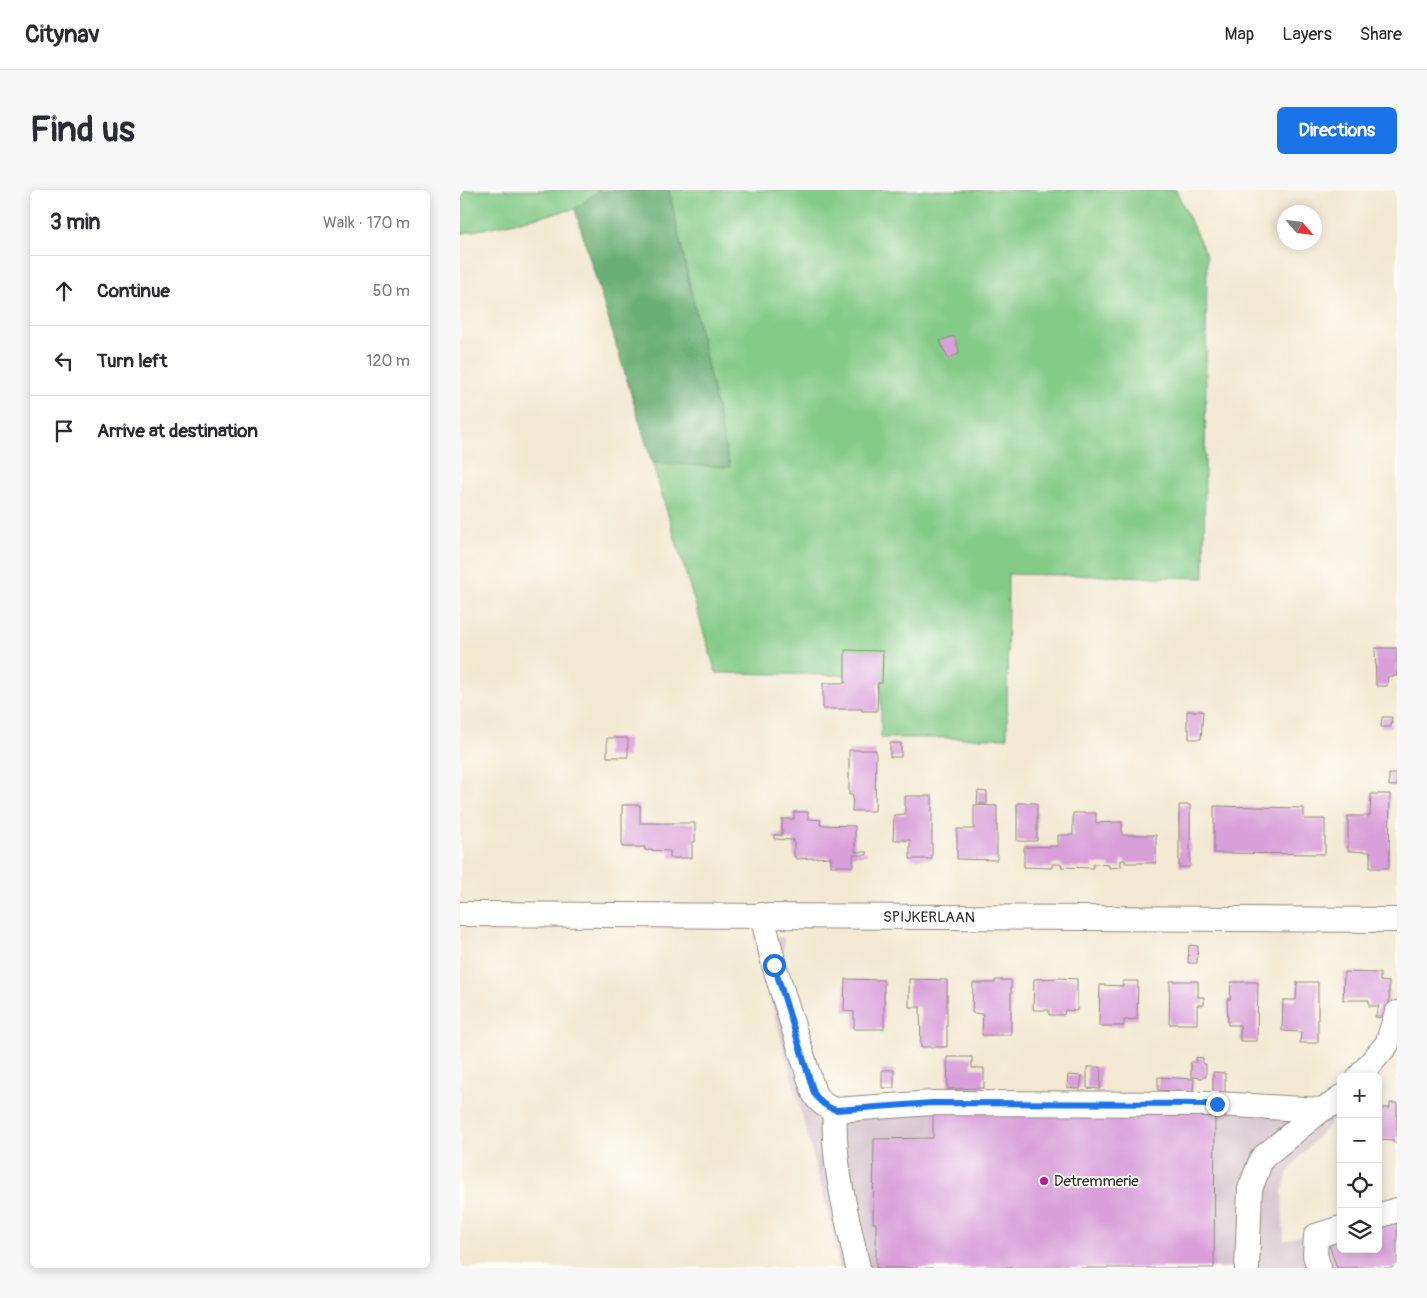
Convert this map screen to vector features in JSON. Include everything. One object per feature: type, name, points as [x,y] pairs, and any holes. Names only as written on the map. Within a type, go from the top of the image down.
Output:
[{"type":"street","name":"SPIJKERLAAN","points":[[460,914],[1397,920]]},
{"type":"street","points":[[762,915],[774,965],[814,1093],[823,1104],[836,1110],[932,1103],[1217,1104],[1321,1110]]},
{"type":"street","points":[[1362,1073],[1387,1044],[1397,1013]]},
{"type":"street","points":[[1247,1268],[1250,1189],[1262,1158],[1321,1110],[1337,1101]]},
{"type":"street","points":[[836,1110],[834,1126],[836,1160],[858,1268]]},
{"type":"street","points":[[1382,1215],[1397,1210]]},
{"type":"street","points":[[1319,1268],[1315,1255],[1316,1236],[1337,1229]]},
{"type":"shaded area","name":"Detremmerie","points":[[754,937],[784,937],[784,967],[827,1099],[1337,1112],[1337,1116],[1288,1172],[1282,1192],[1284,1241],[1337,1223],[1337,1253],[1353,1253],[1397,1268],[839,1268],[831,1223]]},
{"type":"green space","points":[[460,190],[1176,190],[1207,256],[1204,578],[1008,574],[1007,738],[881,738],[881,676],[716,673],[575,209],[460,234]]},
{"type":"green space","points":[[599,190],[669,190],[730,467],[652,463],[575,209]]},
{"type":"building","points":[[954,336],[960,353],[948,359],[940,341]]},
{"type":"building","points":[[1375,648],[1397,648],[1397,676],[1388,676],[1387,686],[1376,686]]},
{"type":"building","points":[[845,650],[883,651],[882,683],[878,683],[877,711],[823,709],[823,683],[845,683]]},
{"type":"building","points":[[1187,711],[1203,711],[1201,739],[1189,739]]},
{"type":"building","points":[[1382,717],[1392,717],[1391,727],[1381,727]]},
{"type":"building","points":[[607,738],[628,738],[628,757],[607,757]]},
{"type":"building","points":[[890,743],[901,743],[901,757],[890,757]]},
{"type":"building","points":[[849,750],[876,750],[875,811],[852,811],[853,795],[849,795]]},
{"type":"building","points":[[1389,774],[1397,774],[1397,786],[1389,786]]},
{"type":"building","points":[[978,791],[987,792],[987,804],[977,804]]},
{"type":"building","points":[[1371,794],[1390,794],[1389,868],[1370,868],[1370,852],[1348,851],[1348,816],[1370,816]]},
{"type":"building","points":[[905,796],[932,796],[932,859],[910,859],[910,840],[893,840],[894,815],[905,814]]},
{"type":"building","points":[[1017,803],[1037,803],[1037,841],[1017,841]]},
{"type":"building","points":[[622,805],[640,805],[640,823],[695,823],[695,842],[692,842],[692,858],[670,858],[670,851],[645,850],[645,847],[622,847]]},
{"type":"building","points":[[974,805],[997,806],[997,860],[957,859],[957,829],[974,829]]},
{"type":"building","points":[[1179,805],[1190,805],[1190,867],[1179,867]]},
{"type":"building","points":[[1214,806],[1304,808],[1304,819],[1325,819],[1325,854],[1214,853]]},
{"type":"building","points":[[794,812],[808,812],[808,819],[821,820],[820,825],[855,826],[855,852],[867,852],[867,855],[853,855],[853,866],[831,866],[831,857],[796,859],[794,857],[794,840],[774,839],[774,835],[782,835],[782,819],[794,819]]},
{"type":"building","points":[[1073,813],[1096,813],[1096,823],[1122,822],[1122,835],[1156,835],[1156,863],[1125,863],[1125,860],[1121,860],[1121,867],[1109,868],[1109,865],[1093,864],[1093,868],[1061,867],[1062,864],[1052,864],[1052,868],[1024,867],[1024,847],[1058,846],[1058,835],[1073,835]]},
{"type":"building","points":[[1189,945],[1198,946],[1197,963],[1188,963]]},
{"type":"building","points":[[1344,972],[1380,973],[1380,981],[1389,982],[1389,1006],[1384,1017],[1375,1017],[1379,1006],[1369,1006],[1369,1000],[1343,1000]]},
{"type":"building","points":[[845,979],[884,980],[884,1029],[854,1029],[854,1012],[844,1011]]},
{"type":"building","points":[[909,979],[947,980],[947,1047],[921,1047],[920,1007],[909,1007]]},
{"type":"building","points":[[1034,979],[1077,979],[1077,1011],[1065,1010],[1064,1015],[1049,1015],[1049,1010],[1033,1010]]},
{"type":"building","points":[[995,980],[1011,980],[1011,1035],[982,1035],[983,1014],[972,1013],[973,983],[995,983]]},
{"type":"building","points":[[1123,981],[1138,981],[1137,1019],[1124,1020],[1124,1026],[1099,1026],[1100,985],[1123,986]]},
{"type":"building","points":[[1170,981],[1198,981],[1198,997],[1204,997],[1204,1005],[1197,1005],[1197,1024],[1169,1024]]},
{"type":"building","points":[[1231,982],[1258,982],[1257,1041],[1240,1041],[1240,1025],[1228,1025],[1227,999],[1230,999]]},
{"type":"building","points":[[1297,982],[1318,982],[1318,1043],[1300,1043],[1301,1032],[1282,1031],[1283,1000],[1296,1000]]},
{"type":"building","points":[[947,1057],[972,1057],[972,1068],[984,1068],[984,1088],[948,1089]]},
{"type":"building","points":[[1196,1057],[1203,1058],[1203,1064],[1206,1064],[1206,1077],[1191,1077],[1191,1062],[1196,1062]]},
{"type":"building","points":[[1087,1067],[1101,1067],[1100,1089],[1087,1088]]},
{"type":"building","points":[[882,1070],[894,1070],[894,1088],[882,1088]]},
{"type":"building","points":[[1213,1072],[1225,1073],[1225,1095],[1213,1095]]},
{"type":"building","points":[[1068,1075],[1082,1076],[1080,1089],[1067,1087]]},
{"type":"building","points":[[1158,1077],[1194,1079],[1193,1092],[1158,1090]]},
{"type":"building","points":[[1390,1103],[1397,1103],[1397,1143],[1393,1142],[1394,1140],[1382,1139],[1382,1108],[1390,1108]]},
{"type":"building","name":"Detremmerie","points":[[933,1109],[1215,1110],[1214,1268],[876,1268],[876,1223],[873,1223],[874,1139],[933,1138]]},
{"type":"building","points":[[1397,1217],[1397,1268],[1337,1268],[1327,1239],[1337,1235],[1337,1253],[1382,1253],[1382,1222]]},
{"type":"place","name":"Detremmerie","points":[[1044,1181]]},
{"type":"route","points":[[774,965],[814,1093],[817,1099],[829,1108],[836,1110],[932,1103],[1217,1104]]}]
